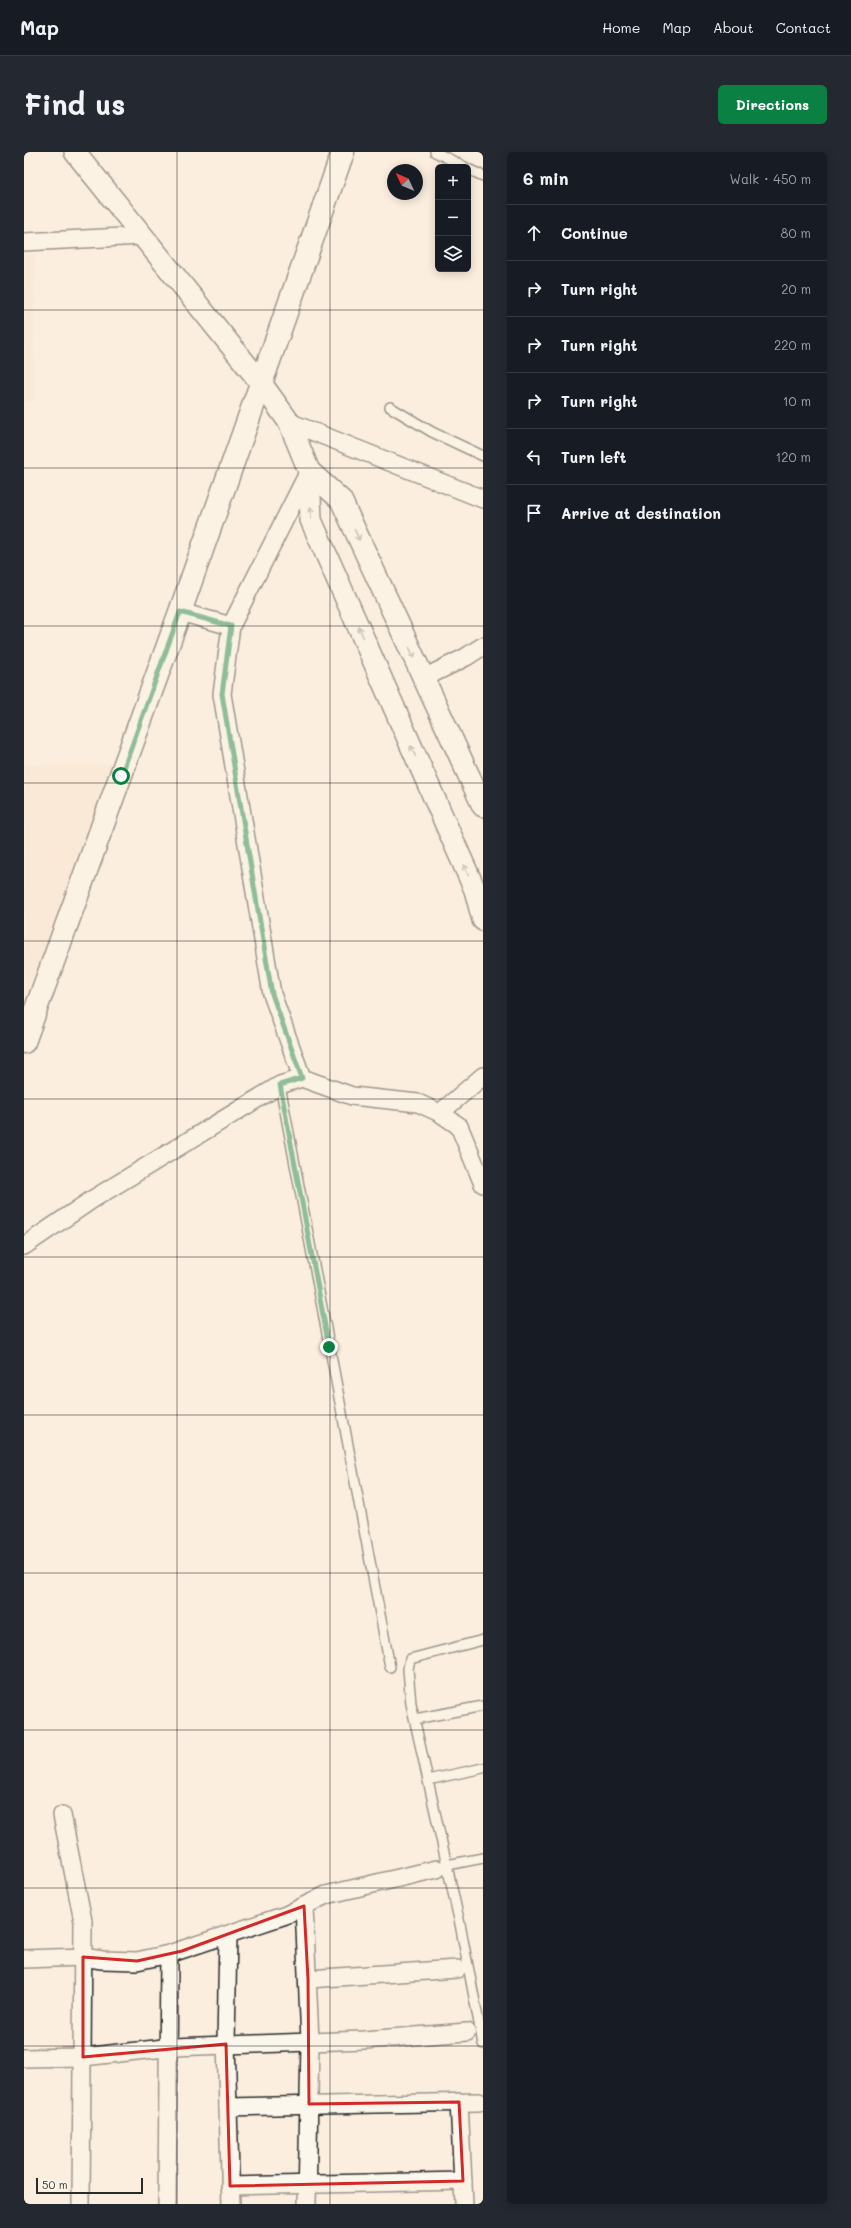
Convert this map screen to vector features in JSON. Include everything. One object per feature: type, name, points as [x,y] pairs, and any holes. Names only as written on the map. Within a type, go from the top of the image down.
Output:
[{"type":"main road","points":[[24,1042],[180,612],[343,152]]},
{"type":"street","points":[[75,152],[261,383],[289,422],[310,472],[311,520],[475,890],[483,920]]},
{"type":"street","points":[[24,242],[143,236]]},
{"type":"street","points":[[289,422],[483,499]]},
{"type":"street","points":[[302,1078],[272,994],[222,694],[231,626],[310,472]]},
{"type":"street","points":[[310,472],[341,500],[424,678],[477,778],[483,806]]},
{"type":"street","points":[[180,612],[231,626]]},
{"type":"street","points":[[424,678],[466,657],[483,646]]},
{"type":"street","points":[[440,1113],[483,1076]]},
{"type":"street","points":[[24,1246],[93,1199],[280,1085],[302,1078],[352,1096],[418,1103],[440,1113],[459,1126],[483,1184]]},
{"type":"street","points":[[62,1815],[83,1921],[81,2204]]},
{"type":"street","points":[[24,1959],[83,1957],[102,1960],[136,1961],[169,1954],[286,1915],[326,1895],[442,1867]]},
{"type":"street","points":[[304,1906],[310,2041],[307,2204]]},
{"type":"street","points":[[228,1935],[226,2044],[231,2204]]},
{"type":"street","points":[[167,2204],[167,2048],[169,1954]]},
{"type":"street","points":[[308,1979],[457,1969]]},
{"type":"street","points":[[24,2058],[83,2057],[167,2048],[226,2044],[364,2040],[467,2032]]},
{"type":"street","points":[[459,2102],[464,2204]]},
{"type":"street","points":[[228,2107],[309,2104],[479,2102]]},
{"type":"street","points":[[230,2186],[463,2181]]},
{"type":"lane","points":[[435,152],[459,164]]},
{"type":"lane","points":[[471,170],[483,176]]},
{"type":"lane","points":[[390,407],[432,432],[483,456]]},
{"type":"lane","points":[[280,1085],[390,1667]]},
{"type":"lane","points":[[483,1640],[410,1659],[408,1669],[415,1719],[428,1780],[442,1867],[479,2003],[483,2044]]},
{"type":"lane","points":[[415,1719],[483,1706]]},
{"type":"lane","points":[[428,1780],[483,1768]]},
{"type":"lane","points":[[442,1867],[483,1858]]},
{"type":"highlighted area","points":[[304,1906],[308,1979],[309,2104],[459,2102],[463,2181],[230,2186],[226,2044],[83,2057],[83,1957],[137,1961],[182,1951]]},
{"type":"shaded area","points":[[24,254],[35,254],[34,402],[24,401]]},
{"type":"shaded area","points":[[24,764],[115,764],[24,1020]]},
{"type":"route","points":[[121,776],[180,612],[231,626],[222,694],[272,994],[302,1078],[280,1085],[329,1347]]}]
